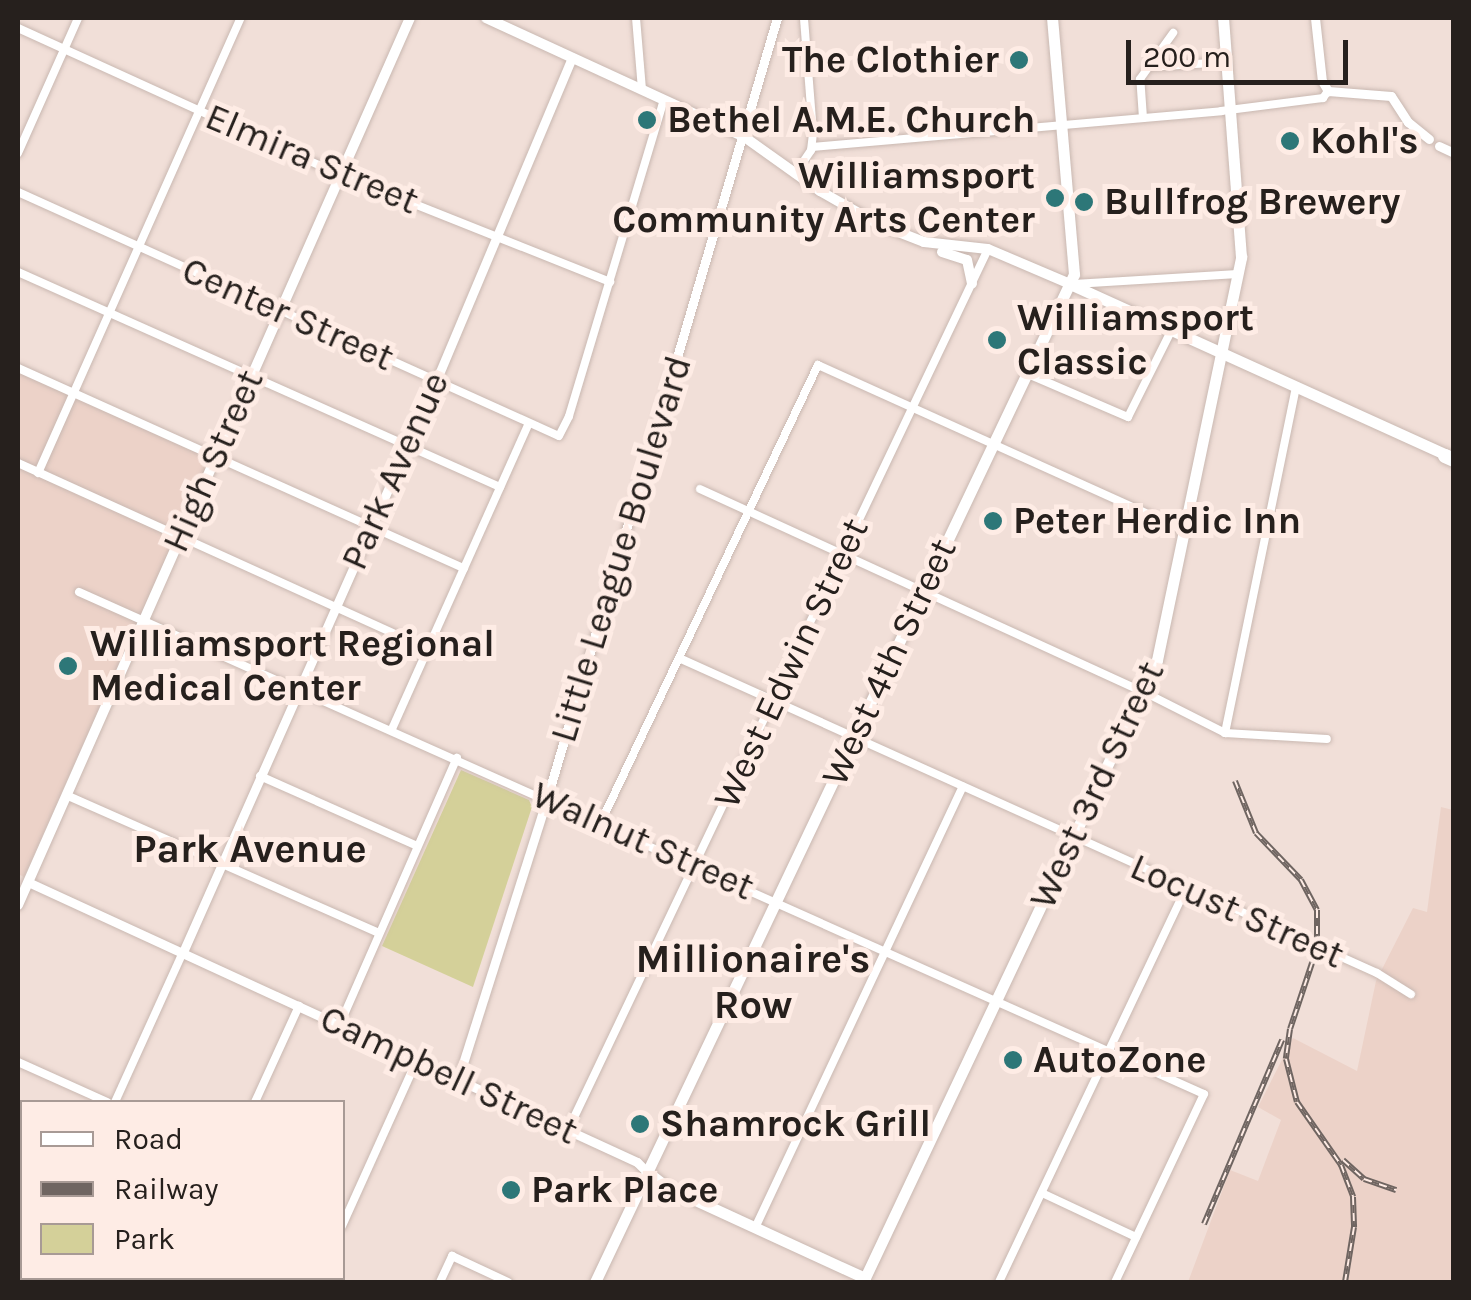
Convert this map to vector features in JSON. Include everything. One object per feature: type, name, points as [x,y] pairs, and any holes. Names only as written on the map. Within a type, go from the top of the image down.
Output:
[{"type":"main road","name":"High Street","points":[[18,905],[23,880],[66,795],[410,18]]},
{"type":"main road","points":[[486,18],[743,136],[795,174],[864,216],[967,260],[972,284]]},
{"type":"main road","name":"West 4th Street","points":[[595,1282],[1070,284],[1075,263],[1052,18]]},
{"type":"main road","name":"West 3rd Street","points":[[867,1281],[1144,692],[1161,645],[1238,274],[1242,229],[1223,18]]},
{"type":"main road","points":[[924,242],[988,250],[1451,458]]},
{"type":"main road","name":"Campbell Street","points":[[647,1172],[667,1187],[867,1281]]},
{"type":"street","points":[[18,153],[78,18]]},
{"type":"street","points":[[38,473],[241,18]]},
{"type":"street","points":[[636,18],[642,90]]},
{"type":"street","name":"Little League Boulevard","points":[[458,1079],[547,798],[777,18]]},
{"type":"street","points":[[795,174],[812,147],[804,18]]},
{"type":"street","points":[[1315,18],[1322,81],[1328,91]]},
{"type":"street","name":"Elmira Street","points":[[18,28],[340,174],[610,282]]},
{"type":"street","points":[[1143,118],[1140,79],[1172,33]]},
{"type":"street","name":"Park Avenue","points":[[112,1100],[183,952],[436,380],[572,57]]},
{"type":"street","points":[[1148,68],[1227,62]]},
{"type":"street","points":[[812,147],[1232,109],[1323,98],[1328,91]]},
{"type":"street","points":[[1328,91],[1392,96],[1408,122],[1454,154]]},
{"type":"street","points":[[610,282],[664,100]]},
{"type":"street","name":"Center Street","points":[[18,192],[560,436],[610,282]]},
{"type":"street","name":"West Edwin Street","points":[[568,1130],[988,250]]},
{"type":"street","points":[[18,272],[500,487]]},
{"type":"street","points":[[1070,284],[1238,274]]},
{"type":"street","points":[[1028,374],[1128,417],[1171,331]]},
{"type":"street","points":[[601,822],[818,366],[1184,530]]},
{"type":"street","points":[[18,368],[464,568]]},
{"type":"street","points":[[1225,733],[1296,388]]},
{"type":"street","points":[[392,729],[529,422]]},
{"type":"street","points":[[18,464],[428,649]]},
{"type":"street","points":[[700,489],[1144,692],[1225,733],[1327,738]]},
{"type":"street","name":"Walnut Street","points":[[79,592],[696,863],[1204,1094],[1136,1237]]},
{"type":"street","name":"Locust Street","points":[[678,658],[1376,974],[1410,994]]},
{"type":"street","points":[[340,1024],[457,758]]},
{"type":"street","points":[[260,776],[417,846]]},
{"type":"street","points":[[755,1228],[962,786]]},
{"type":"street","points":[[66,795],[379,932]]},
{"type":"street","name":"Campbell Street","points":[[23,880],[637,1162],[647,1172]]},
{"type":"street","points":[[999,1282],[1186,888]]},
{"type":"street","points":[[256,1100],[299,1006]]},
{"type":"street","points":[[347,1206],[417,1060]]},
{"type":"street","points":[[18,1062],[106,1100]]},
{"type":"street","points":[[1042,1193],[1136,1237],[1116,1282]]},
{"type":"street","points":[[440,1282],[452,1256],[508,1282]]},
{"type":"shaded area","name":"Williamsport Regional Medical Center","points":[[18,372],[210,459],[24,877],[18,874]]},
{"type":"shaded area","points":[[1441,807],[1453,810],[1453,1282],[1188,1282],[1230,1170],[1258,1181],[1281,1120],[1258,1107],[1293,1038],[1357,1071],[1376,981],[1413,908],[1427,912]]},
{"type":"green space","points":[[461,770],[529,800],[532,807],[473,987],[382,946]]},
{"type":"railway","points":[[1235,781],[1256,833],[1301,880],[1317,910],[1317,948],[1290,1029],[1286,1059],[1297,1102],[1341,1165],[1353,1197],[1354,1227],[1345,1282]]},
{"type":"railway","points":[[1204,1224],[1282,1040]]},
{"type":"railway","points":[[1343,1160],[1364,1179],[1396,1190]]},
{"type":"place","name":"The Clothier","points":[[1019,60]]},
{"type":"place","name":"Bethel A.M.E. Church","points":[[647,120]]},
{"type":"place","name":"Kohl's","points":[[1290,141]]},
{"type":"place","name":"Williamsport Community Arts Center","points":[[1055,198]]},
{"type":"place","name":"Bullfrog Brewery","points":[[1084,202]]},
{"type":"place","name":"Williamsport Classic","points":[[997,340]]},
{"type":"place","name":"Peter Herdic Inn","points":[[993,521]]},
{"type":"place","name":"Williamsport Regional Medical Center","points":[[68,666]]},
{"type":"place","name":"AutoZone","points":[[1013,1060]]},
{"type":"place","name":"Shamrock Grill","points":[[640,1124]]},
{"type":"place","name":"Park Place","points":[[511,1190]]},
{"type":"district","name":"Park Avenue","points":[[250,849]]},
{"type":"district","name":"Millionaire's Row","points":[[753,982]]}]
